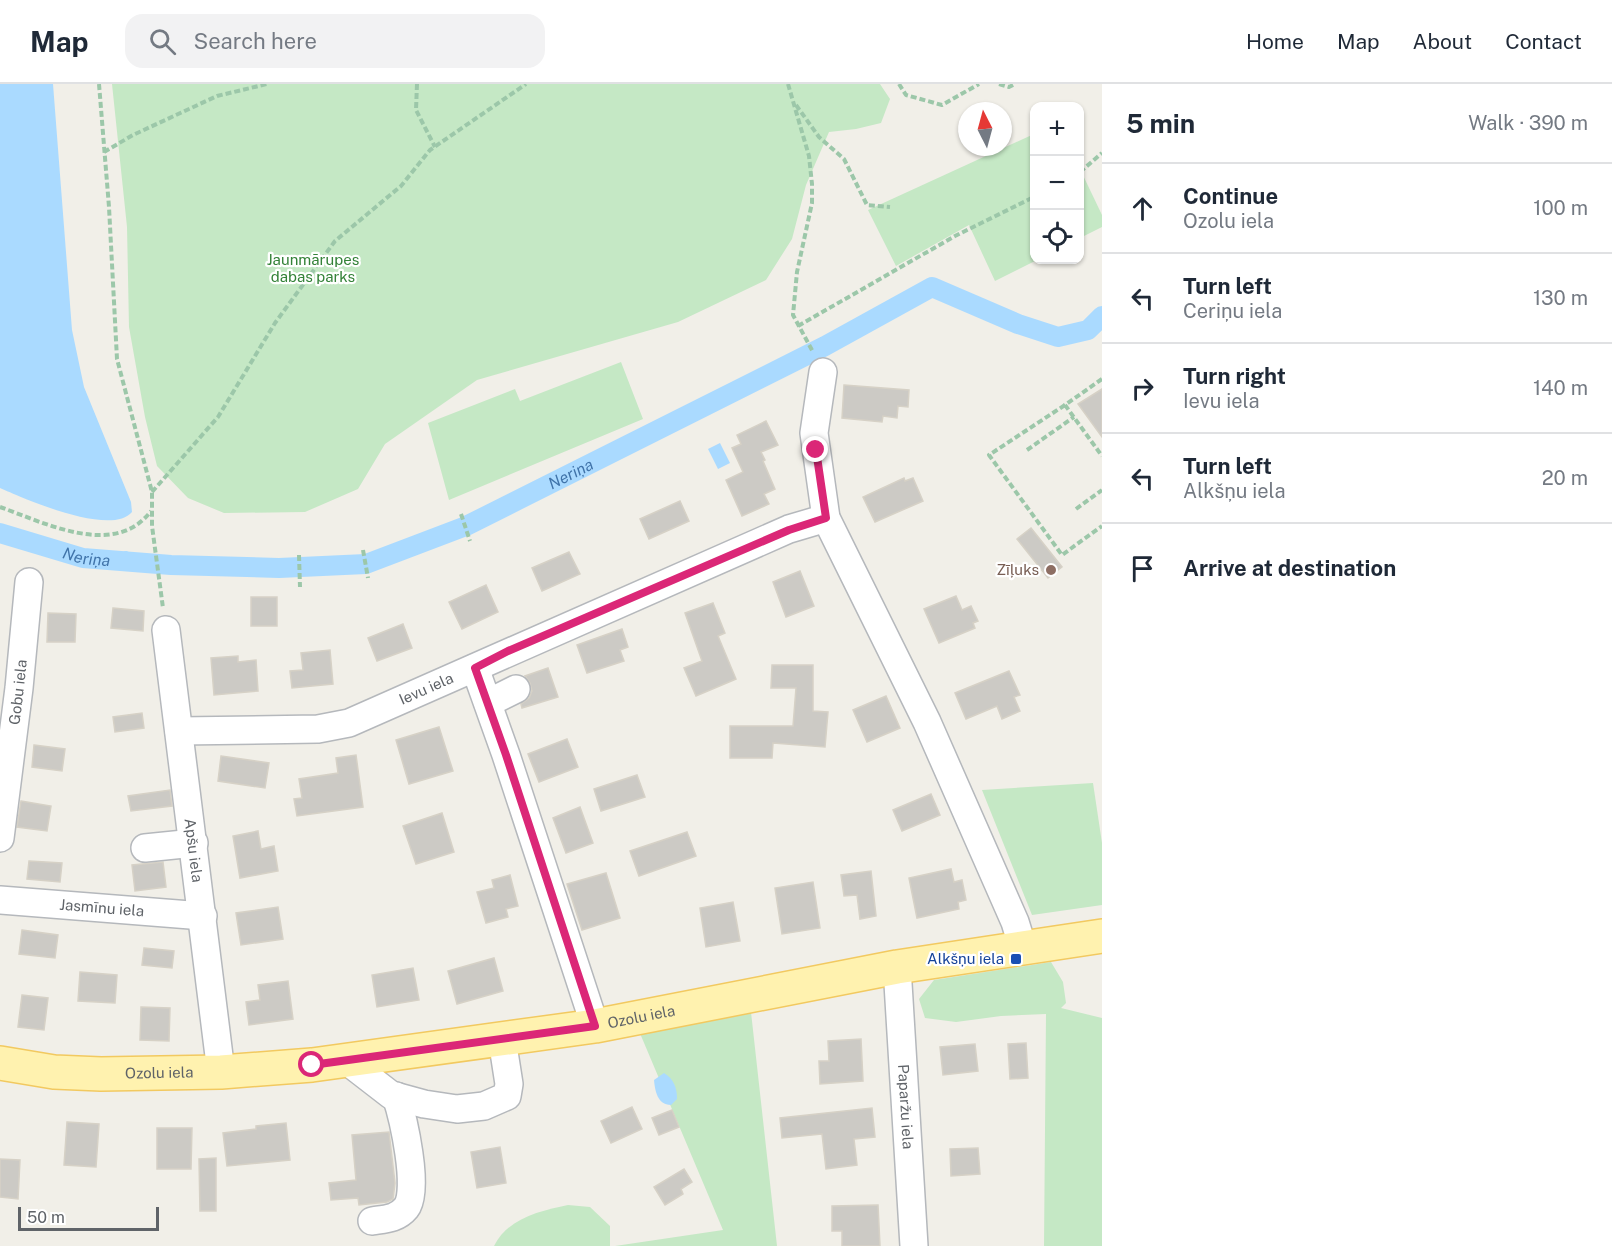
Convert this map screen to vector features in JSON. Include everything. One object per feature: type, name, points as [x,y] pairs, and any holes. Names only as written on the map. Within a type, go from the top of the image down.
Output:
[{"type":"main road","name":"Ozolu iela","points":[[0,1063],[54,1072],[101,1074],[221,1072],[347,1061],[595,1026],[897,967],[1102,936]]},
{"type":"street","points":[[823,372],[814,432],[826,518],[927,722],[1015,922],[1023,948]]},
{"type":"street","name":"Ievu iela","points":[[179,731],[318,729],[349,723],[475,668],[508,651],[780,534],[826,518]]},
{"type":"street","name":"Gobu iela","points":[[0,838],[4,777],[19,688],[29,582]]},
{"type":"street","name":"Apšu iela","points":[[166,630],[221,1072]]},
{"type":"street","points":[[475,668],[595,1026]]},
{"type":"street","points":[[488,704],[516,689]]},
{"type":"street","points":[[145,848],[194,843]]},
{"type":"street","name":"Jasmīnu iela","points":[[0,900],[203,916]]},
{"type":"street","name":"Paparžu iela","points":[[897,967],[914,1246]]},
{"type":"street","points":[[347,1061],[370,1080],[396,1096],[424,1104],[457,1109],[484,1106],[507,1096],[509,1084],[502,1039]]},
{"type":"street","points":[[372,1221],[396,1217],[408,1206],[412,1187],[409,1148],[396,1096]]},
{"type":"path","points":[[99,84],[109,207],[117,359],[152,492],[152,526],[161,588]]},
{"type":"path","points":[[104,152],[133,135],[216,96],[267,84]]},
{"type":"path","points":[[417,84],[416,110],[435,147]]},
{"type":"path","points":[[152,492],[218,417],[275,323],[335,241],[401,186],[435,147],[526,84]]},
{"type":"path","points":[[788,84],[809,156],[812,184],[812,203],[797,272],[793,315],[805,338]]},
{"type":"path","points":[[899,84],[906,95],[942,105],[979,84]]},
{"type":"path","points":[[999,84],[1009,87],[1015,84]]},
{"type":"path","points":[[794,102],[819,136],[844,159],[867,205],[890,207]]},
{"type":"path","points":[[1084,169],[1102,153]]},
{"type":"path","points":[[798,326],[955,236],[1030,199]]},
{"type":"path","points":[[1102,378],[989,455],[1062,555],[1102,526]]},
{"type":"path","points":[[1065,405],[1102,456]]},
{"type":"path","points":[[1027,450],[1074,417]]},
{"type":"path","points":[[1076,509],[1102,490]]},
{"type":"path","points":[[0,507],[62,529],[98,536],[130,531],[144,522],[153,510]]},
{"type":"path","points":[[461,514],[470,541]]},
{"type":"path","points":[[363,550],[368,578]]},
{"type":"path","points":[[299,555],[300,587]]},
{"type":"green space","name":"Jaunmārupes dabas parks","points":[[112,84],[880,84],[890,99],[881,123],[829,132],[806,185],[792,239],[766,280],[678,322],[477,380],[385,444],[358,489],[305,512],[224,513],[188,498],[157,466],[145,417],[129,327],[127,227]]},
{"type":"green space","points":[[1030,136],[1030,264],[995,281],[969,225],[896,266],[868,210],[986,156],[1012,156],[1012,144]]},
{"type":"green space","points":[[1084,177],[1102,215],[1102,227],[1084,236]]},
{"type":"green space","points":[[621,362],[643,419],[449,500],[428,423],[515,389],[520,401]]},
{"type":"green space","points":[[1093,783],[1102,843],[1102,905],[1032,915],[982,790]]},
{"type":"green space","points":[[1051,962],[1063,982],[1066,1003],[1061,1008],[1102,1018],[1102,1246],[1044,1246],[1046,1014],[1001,1016],[956,1022],[925,1018],[919,999],[934,980]]},
{"type":"green space","points":[[751,1012],[777,1246],[615,1246],[723,1230],[639,1031]]},
{"type":"green space","points":[[568,1205],[590,1207],[610,1226],[610,1246],[494,1246],[500,1236],[516,1222],[536,1213]]},
{"type":"water","points":[[0,84],[53,84],[72,330],[84,387],[131,502],[132,512],[121,519],[106,520],[68,514],[0,488]]},
{"type":"water","points":[[720,443],[730,463],[718,469],[708,449]]},
{"type":"water","points":[[664,1073],[673,1081],[676,1091],[677,1099],[671,1105],[660,1100],[655,1088],[654,1080]]},
{"type":"building","points":[[844,385],[909,390],[908,407],[898,406],[897,418],[883,416],[882,422],[842,418]]},
{"type":"building","points":[[1102,389],[1102,437],[1078,404]]},
{"type":"building","points":[[766,421],[778,445],[761,452],[775,489],[764,494],[769,504],[742,516],[726,480],[743,472],[732,448],[741,444],[737,435]]},
{"type":"building","points":[[904,478],[905,481],[913,478],[923,501],[875,522],[863,497]]},
{"type":"building","points":[[680,501],[689,521],[649,539],[640,519]]},
{"type":"building","points":[[1031,528],[1062,567],[1048,578],[1017,539]]},
{"type":"building","points":[[569,552],[580,574],[542,591],[532,568]]},
{"type":"building","points":[[800,571],[814,606],[786,617],[773,582]]},
{"type":"building","points":[[486,585],[498,612],[462,629],[449,602]]},
{"type":"building","points":[[956,596],[962,610],[971,606],[978,621],[973,623],[975,628],[939,643],[924,609]]},
{"type":"building","points":[[251,597],[277,597],[277,626],[251,626]]},
{"type":"building","points":[[713,603],[725,633],[718,636],[736,679],[696,696],[684,668],[702,661],[685,613]]},
{"type":"building","points":[[113,608],[144,611],[143,631],[111,628]]},
{"type":"building","points":[[48,613],[76,614],[75,642],[47,642]]},
{"type":"building","points":[[403,624],[412,648],[377,661],[368,638]]},
{"type":"building","points":[[622,629],[628,647],[620,650],[624,661],[587,673],[577,645]]},
{"type":"building","points":[[330,650],[333,684],[292,688],[290,671],[303,670],[301,653]]},
{"type":"building","points":[[238,656],[238,662],[256,660],[258,691],[214,695],[211,658]]},
{"type":"building","points":[[772,665],[813,665],[813,711],[828,712],[825,747],[773,743],[772,758],[730,758],[730,726],[793,726],[796,688],[771,688]]},
{"type":"building","points":[[548,668],[558,697],[522,708],[521,704],[529,698],[532,691],[525,676]]},
{"type":"building","points":[[1009,671],[1020,695],[1014,697],[1020,711],[1002,719],[997,706],[966,719],[955,693]]},
{"type":"building","points":[[886,696],[900,728],[867,742],[853,710]]},
{"type":"building","points":[[142,713],[144,728],[115,732],[113,717]]},
{"type":"building","points":[[439,727],[453,771],[409,784],[396,740]]},
{"type":"building","points":[[567,739],[578,767],[539,782],[528,754]]},
{"type":"building","points":[[34,745],[65,749],[62,771],[32,767]]},
{"type":"building","points":[[356,755],[363,807],[297,816],[294,799],[302,798],[299,779],[338,773],[336,758]]},
{"type":"building","points":[[221,756],[269,763],[265,788],[218,781]]},
{"type":"building","points":[[637,775],[645,797],[601,811],[594,789]]},
{"type":"building","points":[[170,790],[172,806],[131,811],[128,796]]},
{"type":"building","points":[[931,794],[940,815],[902,831],[893,810]]},
{"type":"building","points":[[21,801],[51,806],[47,831],[17,827]]},
{"type":"building","points":[[580,807],[593,843],[566,853],[553,818]]},
{"type":"building","points":[[442,813],[454,852],[416,864],[403,826]]},
{"type":"building","points":[[258,831],[261,849],[274,846],[278,871],[240,878],[233,836]]},
{"type":"building","points":[[687,832],[696,856],[639,876],[630,851]]},
{"type":"building","points":[[29,861],[62,863],[60,882],[27,879]]},
{"type":"building","points":[[163,862],[166,887],[135,891],[132,865]]},
{"type":"building","points":[[951,869],[954,882],[962,880],[966,900],[958,902],[959,909],[917,918],[909,878]]},
{"type":"building","points":[[871,871],[876,916],[860,919],[857,895],[844,896],[841,875]]},
{"type":"building","points":[[606,873],[620,918],[582,930],[567,884]]},
{"type":"building","points":[[510,875],[518,906],[506,909],[508,917],[486,923],[477,892],[494,888],[492,880]]},
{"type":"building","points":[[813,882],[820,928],[782,934],[775,888]]},
{"type":"building","points":[[733,902],[740,941],[706,947],[700,908]]},
{"type":"building","points":[[278,907],[283,939],[241,945],[236,913]]},
{"type":"building","points":[[22,930],[58,935],[55,958],[19,954]]},
{"type":"building","points":[[144,948],[174,951],[172,968],[142,965]]},
{"type":"building","points":[[494,958],[503,991],[457,1004],[448,971]]},
{"type":"building","points":[[413,968],[419,1000],[377,1007],[372,975]]},
{"type":"building","points":[[80,972],[117,975],[115,1003],[78,1001]]},
{"type":"building","points":[[288,981],[293,1019],[249,1025],[246,1002],[260,1000],[258,985]]},
{"type":"building","points":[[22,995],[48,998],[44,1030],[18,1027]]},
{"type":"building","points":[[141,1007],[170,1008],[169,1041],[140,1040]]},
{"type":"building","points":[[861,1039],[863,1081],[820,1084],[819,1061],[829,1061],[828,1041]]},
{"type":"building","points":[[1026,1043],[1028,1078],[1010,1079],[1008,1044]]},
{"type":"building","points":[[975,1044],[978,1071],[943,1075],[940,1047]]},
{"type":"building","points":[[632,1107],[642,1129],[611,1143],[601,1121]]},
{"type":"building","points":[[872,1108],[875,1137],[854,1139],[857,1165],[826,1169],[822,1134],[782,1138],[780,1118]]},
{"type":"building","points":[[672,1110],[679,1127],[659,1135],[652,1118]]},
{"type":"building","points":[[67,1122],[99,1124],[96,1167],[64,1165]]},
{"type":"building","points":[[286,1123],[290,1160],[227,1166],[223,1133]]},
{"type":"building","points":[[157,1128],[192,1128],[191,1169],[157,1169]]},
{"type":"building","points":[[389,1132],[395,1183],[393,1199],[387,1202],[359,1205],[358,1198],[331,1200],[329,1183],[356,1180],[352,1135]]},
{"type":"building","points":[[500,1147],[506,1183],[477,1188],[471,1152]]},
{"type":"building","points":[[978,1148],[980,1174],[951,1176],[950,1149]]},
{"type":"building","points":[[216,1158],[216,1211],[200,1211],[199,1159]]},
{"type":"building","points":[[0,1159],[20,1160],[18,1199],[0,1197]]},
{"type":"building","points":[[684,1169],[692,1182],[681,1189],[683,1194],[665,1205],[654,1187]]},
{"type":"building","points":[[878,1205],[880,1246],[842,1246],[842,1231],[832,1231],[832,1206]]},
{"type":"waterway","name":"Neriņa","points":[[0,533],[83,558],[171,565],[279,568],[366,564],[466,526],[825,346],[932,287],[1018,324],[1058,337],[1088,330],[1102,316]]},
{"type":"waterway","name":"Neriņa","points":[[126,554],[127,562]]},
{"type":"place","name":"Zīļuks","points":[[1051,570]]},
{"type":"place","name":"Alkšņu iela","points":[[1016,959]]},
{"type":"route","points":[[312,1065],[595,1026],[475,668],[508,651],[732,554],[789,530],[826,518],[816,450]]}]
